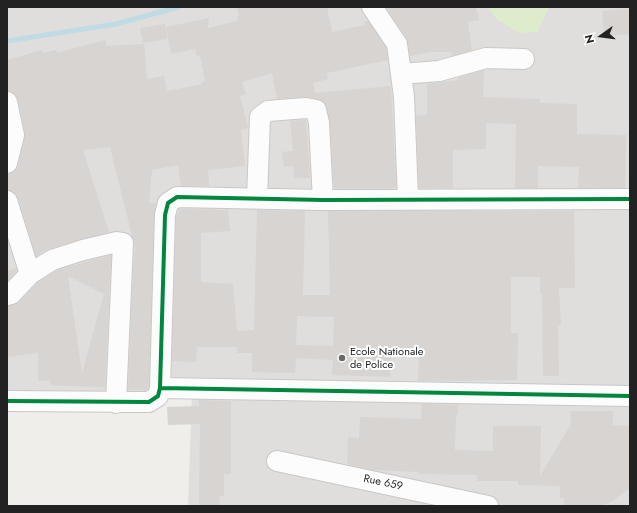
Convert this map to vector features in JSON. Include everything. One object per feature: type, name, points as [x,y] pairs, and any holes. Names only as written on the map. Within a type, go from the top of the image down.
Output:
[{"type":"street","points":[[372,7],[397,44],[404,97],[408,199]]},
{"type":"street","points":[[401,74],[439,71],[486,58],[524,59]]},
{"type":"street","points":[[7,102],[14,135],[7,163]]},
{"type":"street","points":[[256,198],[260,117],[268,111],[273,110],[306,108],[316,110],[319,123],[323,200]]},
{"type":"street","points":[[7,401],[116,404],[149,402],[158,396],[160,388],[165,215],[168,203],[177,197],[323,200],[630,199]]},
{"type":"street","points":[[7,201],[13,235],[30,274]]},
{"type":"street","points":[[7,295],[11,294],[30,274],[52,260],[83,250],[117,242],[123,243],[116,404]]},
{"type":"street","points":[[160,388],[630,396]]},
{"type":"street","name":"Rue 659","points":[[277,460],[488,506]]},
{"type":"shaded area","points":[[7,7],[488,7],[498,20],[537,32],[549,7],[630,7],[630,506],[188,506],[192,395],[7,393]]},
{"type":"green space","points":[[488,7],[549,7],[537,32],[519,33],[498,20]]},
{"type":"building","points":[[237,7],[327,7],[332,32],[365,25],[364,22],[368,21],[386,48],[388,60],[327,73],[328,79],[313,83],[315,93],[391,86],[396,188],[334,188],[330,122],[324,102],[308,97],[277,99],[272,73],[242,82],[246,94],[240,96],[248,127],[241,130],[245,166],[208,170],[209,186],[181,186],[178,165],[152,170],[149,203],[156,203],[154,215],[149,386],[146,390],[128,390],[134,252],[136,252],[110,147],[83,150],[109,232],[48,249],[36,256],[18,198],[14,192],[7,190],[7,174],[15,171],[18,166],[25,133],[18,99],[15,94],[7,91],[7,60],[42,50],[42,53],[56,50],[57,53],[105,40],[107,46],[144,44],[147,79],[164,76],[167,91],[202,84],[201,82],[205,81],[200,55],[197,56],[195,49],[171,54],[166,27],[209,18],[208,28],[238,21],[237,16],[239,16]]},
{"type":"building","points":[[386,7],[476,7],[479,20],[468,22],[472,50],[452,56],[451,52],[430,52],[410,56],[407,38]]},
{"type":"building","points":[[630,9],[630,34],[604,36],[602,11]]},
{"type":"building","points":[[165,24],[167,39],[143,43],[140,28]]},
{"type":"building","points":[[484,70],[483,97],[540,99],[540,103],[577,104],[577,134],[626,135],[625,188],[578,188],[579,167],[538,166],[538,188],[515,188],[516,124],[486,123],[486,149],[453,150],[453,188],[419,188],[416,116],[427,115],[427,84],[458,80],[457,78]]},
{"type":"building","points":[[306,120],[310,178],[294,178],[293,166],[284,167],[282,152],[293,151],[290,121]]},
{"type":"building","points":[[180,209],[228,210],[230,231],[201,233],[201,282],[233,284],[237,331],[254,330],[257,210],[305,211],[303,295],[330,295],[328,211],[574,211],[575,288],[559,288],[561,325],[558,325],[559,376],[543,376],[542,294],[540,294],[540,277],[511,277],[511,333],[518,333],[517,380],[418,381],[419,354],[391,353],[390,377],[332,375],[333,360],[296,358],[295,373],[252,372],[252,353],[237,353],[237,347],[197,347],[196,362],[172,361],[176,217]],"holes":[[[297,316],[334,317],[333,346],[296,345]]]},
{"type":"building","points":[[111,255],[105,387],[50,385],[50,380],[38,381],[38,353],[7,357],[7,306],[19,302],[37,283],[57,270]],"holes":[[[68,276],[104,294],[82,373]]]},
{"type":"building","points":[[16,269],[17,271],[7,282],[7,271]]},
{"type":"building","points":[[199,400],[231,401],[231,474],[224,474],[224,496],[219,496],[220,506],[199,506],[200,424],[168,425],[167,407],[199,406]]},
{"type":"building","points":[[422,404],[458,405],[458,415],[456,415],[455,450],[493,451],[493,426],[541,426],[540,476],[571,424],[570,411],[613,411],[613,425],[630,426],[629,489],[609,503],[597,506],[564,506],[564,498],[560,498],[560,486],[518,485],[518,481],[477,481],[477,475],[419,474],[419,472],[373,470],[347,464],[348,437],[359,438],[360,417],[421,419]]},
{"type":"waterway","points":[[7,41],[116,24],[179,7]]},
{"type":"cycle path","points":[[7,401],[149,402],[158,396],[160,388],[165,215],[168,203],[177,197],[323,200],[630,199]]},
{"type":"cycle path","points":[[160,388],[630,396]]},
{"type":"place","name":"Ecole Nationale de Police","points":[[342,358]]}]
